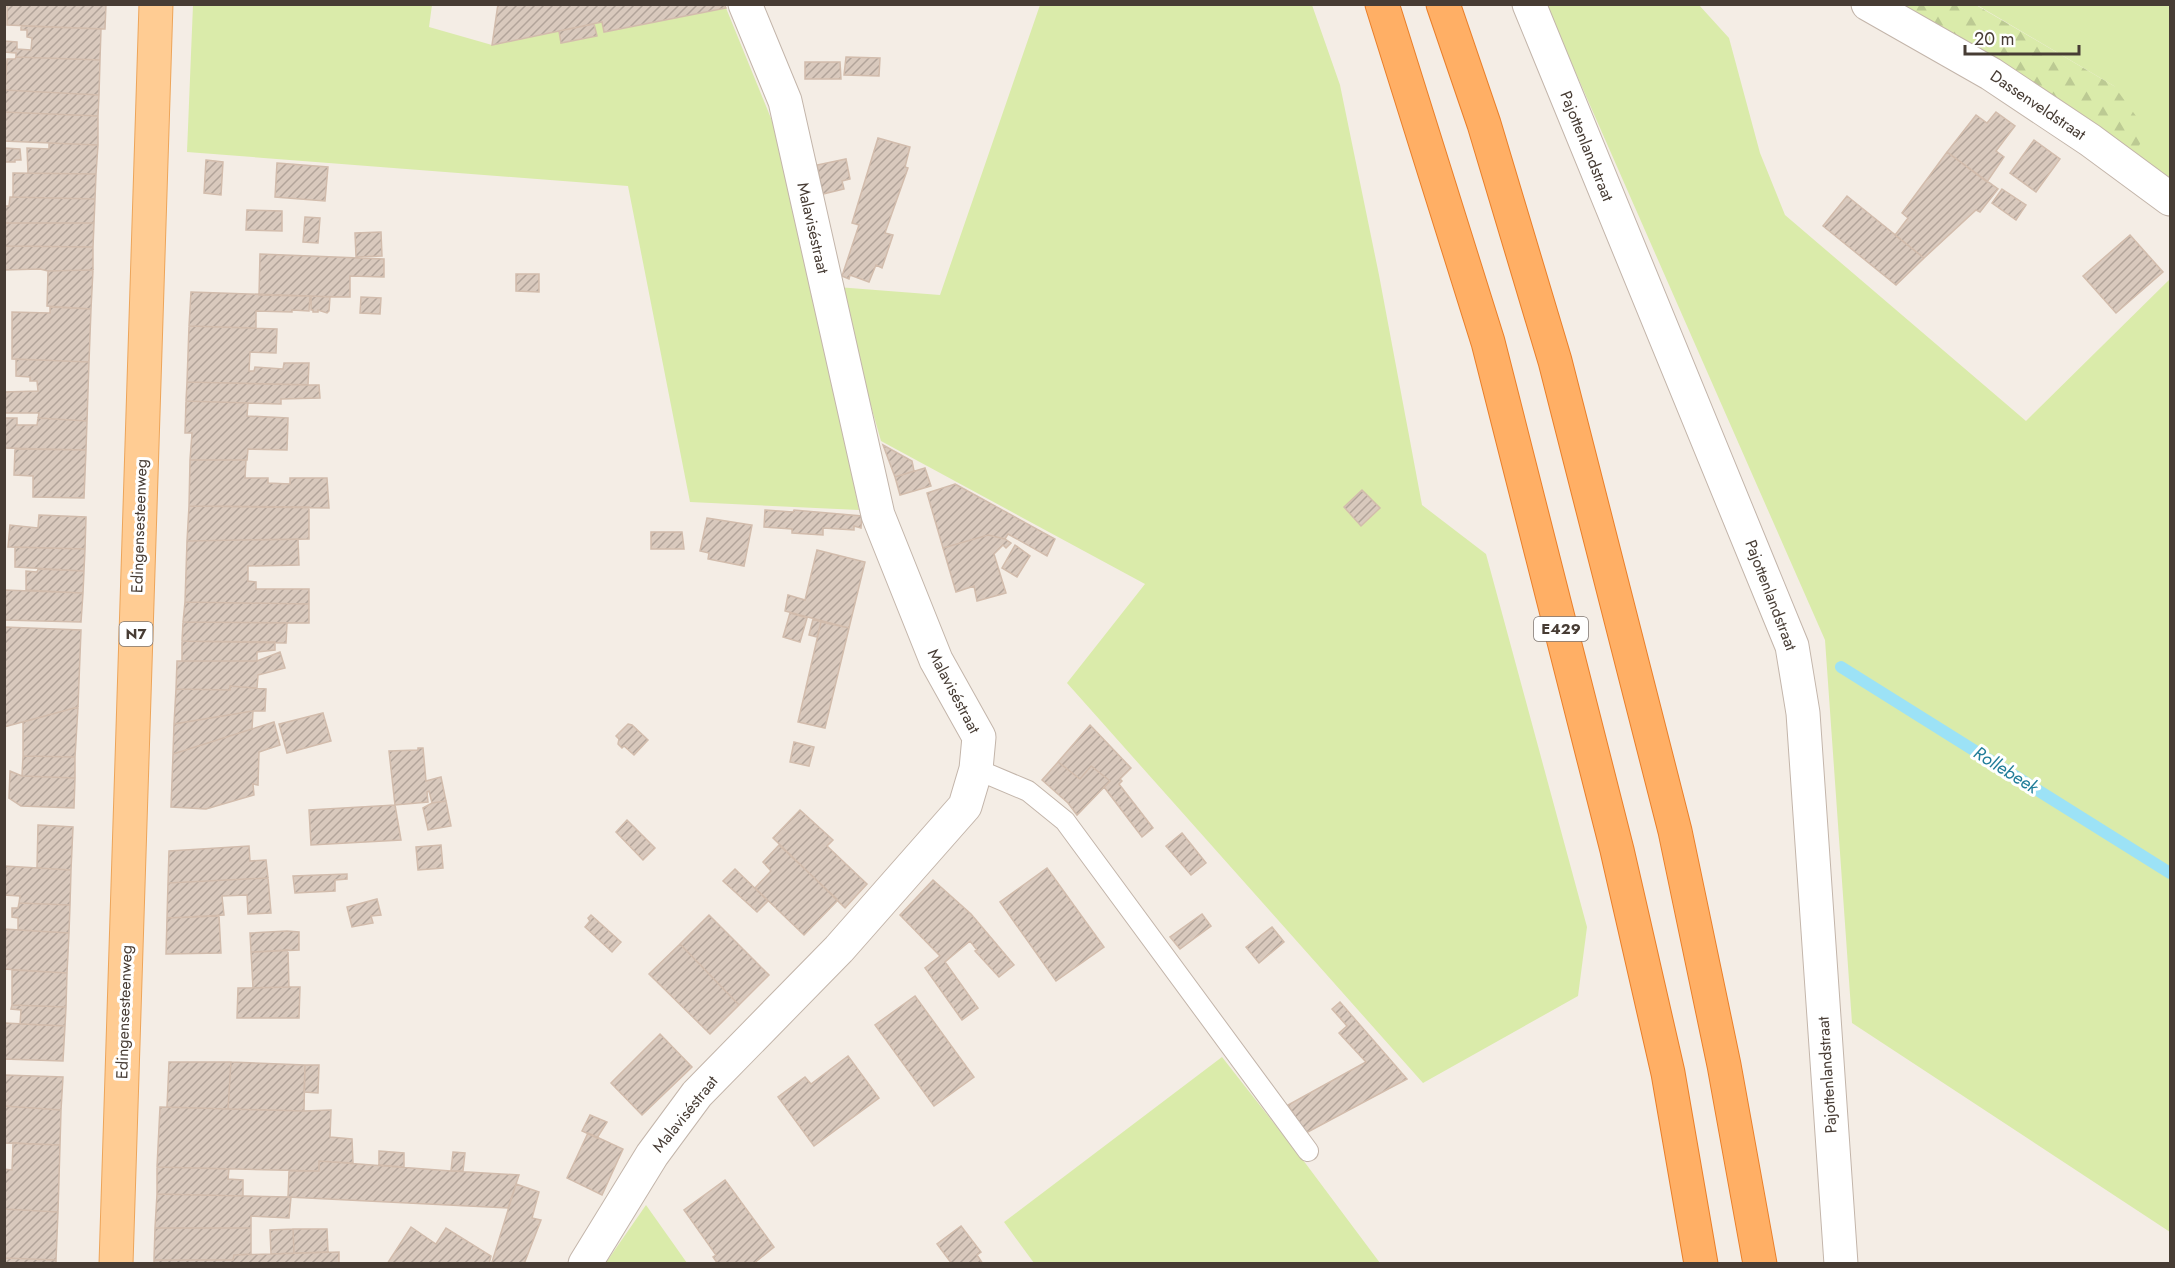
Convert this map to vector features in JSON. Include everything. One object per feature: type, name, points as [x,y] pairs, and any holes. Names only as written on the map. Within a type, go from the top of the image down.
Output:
[{"type":"highway","name":"E429","points":[[1382,4],[1488,342],[1617,850],[1668,1073],[1701,1263]]},
{"type":"highway","points":[[1443,4],[1484,124],[1555,361],[1675,831],[1724,1065],[1760,1263]]},
{"type":"main road","name":"Edingensesteenweg","points":[[116,1263],[156,4]]},
{"type":"street","name":"Malaviséstraat","points":[[585,1263],[652,1155],[697,1094],[839,949],[965,806],[976,769],[979,737],[936,660],[878,515],[785,101],[745,4]]},
{"type":"street","name":"Pajottenlandstraat","points":[[1529,4],[1792,646],[1803,712],[1841,1263]]},
{"type":"street","name":"Dassenveldstraat","points":[[1868,4],[1991,74],[2090,140],[2170,199]]},
{"type":"lane","points":[[976,769],[1028,791],[1065,821],[1308,1151]]},
{"type":"green space","points":[[193,5],[432,5],[429,27],[492,45],[602,22],[605,32],[726,8],[790,165],[859,510],[690,502],[628,186],[187,152]]},
{"type":"green space","points":[[1040,5],[1312,5],[1340,85],[1379,275],[1422,505],[1486,554],[1587,927],[1578,996],[1423,1083],[1067,683],[1145,584],[881,441],[837,287],[940,295]]},
{"type":"green space","points":[[1546,5],[1699,5],[1729,38],[1760,153],[1785,215],[2026,421],[2170,279],[2170,1232],[1852,1023],[1825,640]]},
{"type":"green space","points":[[1889,5],[1976,5],[2114,86],[2147,131],[2135,153]]},
{"type":"green space","points":[[1977,5],[2170,5],[2170,178],[2135,153],[2114,86]]},
{"type":"green space","points":[[1222,1057],[1380,1263],[1034,1263],[1004,1222]]},
{"type":"green space","points":[[646,1205],[687,1263],[605,1264]]},
{"type":"building","points":[[7,4],[106,4],[105,29],[7,25]]},
{"type":"building","points":[[498,4],[724,4],[726,8],[604,32],[602,22],[492,45]]},
{"type":"building","points":[[594,24],[597,36],[561,43],[559,31]]},
{"type":"building","points":[[21,26],[101,29],[100,60],[16,57],[16,53],[4,52],[4,41],[17,42],[17,49],[31,50],[32,38],[27,37],[27,30],[21,30]]},
{"type":"building","points":[[16,57],[100,60],[99,95],[5,90],[7,59]]},
{"type":"building","points":[[846,57],[880,58],[879,76],[844,75]]},
{"type":"building","points":[[805,62],[840,62],[841,79],[805,79]]},
{"type":"building","points":[[5,90],[99,95],[98,116],[4,112]]},
{"type":"building","points":[[4,112],[98,116],[98,145],[4,141]]},
{"type":"building","points":[[1996,112],[2015,126],[1996,151],[2004,157],[1987,182],[1947,152],[1976,115],[1987,123]]},
{"type":"building","points":[[878,138],[910,147],[905,167],[908,168],[885,233],[893,235],[882,268],[876,265],[869,282],[850,275],[849,279],[842,276],[859,225],[852,223]]},
{"type":"building","points":[[2034,140],[2060,159],[2036,192],[2010,173]]},
{"type":"building","points":[[49,143],[98,145],[96,174],[28,173],[27,148],[49,149]]},
{"type":"building","points":[[4,148],[20,149],[21,160],[4,162]]},
{"type":"building","points":[[1947,152],[1998,189],[1980,212],[1976,210],[1924,258],[1895,235],[1908,218],[1902,213]]},
{"type":"building","points":[[846,159],[850,179],[842,181],[844,189],[823,194],[817,165]]},
{"type":"building","points":[[206,160],[223,162],[221,195],[204,193]]},
{"type":"building","points":[[277,163],[328,167],[325,201],[275,197]]},
{"type":"building","points":[[13,173],[96,174],[95,199],[13,197]]},
{"type":"building","points":[[2002,189],[2026,205],[2016,220],[1992,203]]},
{"type":"building","points":[[1847,196],[1924,258],[1896,285],[1823,226]]},
{"type":"building","points":[[10,197],[95,199],[94,223],[4,223],[4,206],[9,206]]},
{"type":"building","points":[[247,210],[282,211],[282,231],[246,230]]},
{"type":"building","points":[[305,217],[320,218],[318,243],[303,242]]},
{"type":"building","points":[[5,223],[94,223],[93,247],[4,246]]},
{"type":"building","points":[[381,232],[382,256],[356,257],[355,233]]},
{"type":"building","points":[[2130,235],[2163,272],[2116,313],[2083,276]]},
{"type":"building","points":[[4,246],[93,247],[93,270],[4,270]]},
{"type":"building","points":[[260,254],[384,259],[384,277],[350,276],[350,297],[259,295]]},
{"type":"building","points":[[93,270],[91,309],[47,306],[48,271]]},
{"type":"building","points":[[516,274],[539,274],[539,292],[516,291]]},
{"type":"building","points":[[191,292],[310,296],[309,311],[256,311],[256,328],[189,326]]},
{"type":"building","points":[[311,296],[330,297],[329,311],[327,313],[318,310],[318,312],[313,312]]},
{"type":"building","points":[[361,297],[381,298],[380,314],[360,313]]},
{"type":"building","points":[[50,307],[91,309],[89,362],[12,359],[12,312],[50,313]]},
{"type":"building","points":[[189,326],[277,329],[276,353],[250,352],[249,371],[254,371],[255,367],[283,369],[284,363],[309,363],[308,385],[187,382]]},
{"type":"building","points":[[16,359],[89,362],[87,421],[38,418],[39,413],[4,413],[4,392],[38,391],[37,381],[30,381],[30,377],[16,376]]},
{"type":"building","points":[[187,382],[319,385],[320,398],[281,399],[281,404],[186,401]]},
{"type":"building","points":[[186,401],[248,403],[247,416],[288,418],[287,450],[248,449],[247,460],[190,460],[192,433],[185,433]]},
{"type":"building","points":[[4,418],[17,418],[17,425],[37,425],[38,418],[87,421],[86,450],[4,448]]},
{"type":"building","points":[[883,445],[912,461],[914,471],[895,477]]},
{"type":"building","points":[[15,449],[86,450],[84,498],[33,497],[33,476],[14,475]]},
{"type":"building","points":[[190,460],[246,460],[245,478],[268,478],[268,483],[290,484],[290,478],[327,478],[329,508],[189,506]]},
{"type":"building","points":[[925,468],[931,486],[900,495],[895,477]]},
{"type":"building","points":[[955,484],[1055,539],[1047,556],[1008,534],[1005,539],[988,535],[943,548],[927,493]]},
{"type":"building","points":[[1362,490],[1380,508],[1361,526],[1344,507]]},
{"type":"building","points":[[189,506],[309,507],[309,539],[187,541]]},
{"type":"building","points":[[765,510],[862,516],[861,528],[854,526],[854,530],[823,528],[823,535],[792,533],[792,529],[764,527]]},
{"type":"building","points":[[39,515],[86,517],[85,549],[8,547],[10,525],[38,528]]},
{"type":"building","points":[[707,518],[752,525],[744,566],[708,559],[709,553],[700,551]]},
{"type":"building","points":[[651,532],[682,532],[684,549],[651,549]]},
{"type":"building","points":[[988,535],[1005,539],[1011,543],[1006,548],[1003,545],[994,554],[1006,593],[977,601],[974,586],[956,592],[943,548]]},
{"type":"building","points":[[298,539],[299,565],[248,566],[248,581],[256,582],[256,589],[309,589],[309,604],[185,602],[187,541]]},
{"type":"building","points":[[1015,545],[1030,556],[1017,577],[1002,568]]},
{"type":"building","points":[[15,547],[85,549],[84,571],[15,567]]},
{"type":"building","points":[[817,550],[865,562],[849,628],[785,611],[788,595],[805,600]]},
{"type":"building","points":[[38,569],[84,571],[83,593],[26,590],[26,571],[37,572]]},
{"type":"building","points":[[4,590],[83,593],[81,622],[4,620]]},
{"type":"building","points":[[185,602],[309,604],[309,623],[183,622]]},
{"type":"building","points":[[790,613],[807,618],[800,642],[783,637]]},
{"type":"building","points":[[813,619],[821,622],[817,637],[809,635]]},
{"type":"building","points":[[183,622],[287,623],[286,643],[182,641]]},
{"type":"building","points":[[821,622],[849,628],[825,728],[798,722]]},
{"type":"building","points":[[4,627],[81,630],[78,707],[4,727]]},
{"type":"building","points":[[182,641],[275,642],[275,650],[257,652],[257,661],[182,661]]},
{"type":"building","points":[[280,652],[285,668],[258,675],[257,688],[230,686],[230,690],[176,689],[177,661],[257,661]]},
{"type":"building","points":[[230,686],[266,689],[265,711],[174,724],[176,689],[230,690]]},
{"type":"building","points":[[78,707],[75,757],[23,756],[23,722]]},
{"type":"building","points":[[253,711],[252,729],[173,754],[174,724]]},
{"type":"building","points":[[323,713],[331,741],[287,753],[279,724]]},
{"type":"building","points":[[274,722],[280,745],[259,752],[258,785],[253,784],[254,795],[206,809],[171,807],[173,754]]},
{"type":"building","points":[[628,724],[648,740],[634,755],[618,744],[619,739],[616,736]]},
{"type":"building","points":[[1090,725],[1131,768],[1120,779],[1122,781],[1119,784],[1153,828],[1142,837],[1104,787],[1110,781],[1091,766],[1080,779],[1058,762]]},
{"type":"building","points":[[794,742],[814,747],[809,766],[790,762]]},
{"type":"building","points":[[418,748],[423,748],[426,781],[441,777],[446,801],[432,803],[429,791],[427,792],[428,802],[395,805],[389,751],[418,750]]},
{"type":"building","points":[[23,756],[75,757],[75,778],[22,776]]},
{"type":"building","points":[[1058,762],[1080,779],[1091,766],[1110,781],[1077,815],[1068,803],[1042,780]]},
{"type":"building","points":[[10,771],[22,776],[75,778],[74,808],[21,806],[9,798]]},
{"type":"building","points":[[446,801],[451,826],[428,830],[423,808],[432,803]]},
{"type":"building","points":[[395,805],[401,840],[311,845],[309,810]]},
{"type":"building","points":[[800,810],[833,840],[827,846],[867,884],[845,908],[773,838]]},
{"type":"building","points":[[627,820],[655,848],[643,860],[616,832]]},
{"type":"building","points":[[38,825],[73,827],[71,870],[37,868]]},
{"type":"building","points":[[1182,833],[1206,863],[1191,875],[1166,846]]},
{"type":"building","points":[[441,845],[443,868],[418,870],[416,847]]},
{"type":"building","points":[[779,845],[838,900],[804,935],[755,888],[771,871],[763,862]]},
{"type":"building","points":[[249,846],[250,861],[266,860],[268,878],[168,883],[169,851]]},
{"type":"building","points":[[4,866],[71,870],[70,905],[19,903],[20,896],[4,895]]},
{"type":"building","points":[[1047,868],[1104,947],[1056,981],[1000,902]]},
{"type":"building","points":[[735,869],[768,901],[757,912],[723,881]]},
{"type":"building","points":[[347,874],[347,879],[335,880],[335,891],[295,893],[293,876]]},
{"type":"building","points":[[268,878],[271,913],[248,914],[247,895],[222,896],[224,915],[167,918],[168,883]]},
{"type":"building","points":[[933,880],[971,914],[1014,965],[999,977],[975,951],[977,950],[970,941],[945,962],[978,1008],[962,1020],[925,968],[940,956],[900,915]]},
{"type":"building","points":[[377,899],[381,915],[371,916],[373,923],[352,927],[347,907]]},
{"type":"building","points":[[19,903],[70,905],[69,933],[18,930],[18,918],[12,917],[12,908],[18,908]]},
{"type":"building","points":[[1202,914],[1211,926],[1180,949],[1170,937]]},
{"type":"building","points":[[591,915],[621,942],[612,952],[585,927]]},
{"type":"building","points":[[709,915],[769,975],[739,1005],[680,944]]},
{"type":"building","points":[[219,916],[221,953],[166,954],[167,918]]},
{"type":"building","points":[[1272,927],[1284,942],[1259,963],[1246,947]]},
{"type":"building","points":[[4,929],[69,933],[67,973],[4,969]]},
{"type":"building","points":[[299,932],[299,950],[251,952],[250,933]]},
{"type":"building","points":[[680,944],[739,1005],[710,1034],[649,974]]},
{"type":"building","points":[[288,950],[289,987],[253,988],[251,952]]},
{"type":"building","points":[[12,970],[67,973],[66,1007],[12,1005]]},
{"type":"building","points":[[300,987],[299,1018],[237,1018],[238,988]]},
{"type":"building","points":[[915,996],[974,1077],[934,1106],[875,1025]]},
{"type":"building","points":[[1340,1002],[1407,1079],[1306,1133],[1288,1105],[1366,1062],[1339,1033],[1347,1026],[1332,1009]]},
{"type":"building","points":[[12,1005],[66,1007],[65,1026],[20,1024],[21,1010],[11,1009]]},
{"type":"building","points":[[4,1023],[65,1026],[63,1061],[4,1059]]},
{"type":"building","points":[[660,1034],[692,1067],[642,1115],[611,1083]]},
{"type":"building","points":[[848,1056],[879,1098],[814,1146],[778,1097],[805,1077],[811,1084]]},
{"type":"building","points":[[169,1062],[231,1062],[228,1109],[167,1107]]},
{"type":"building","points":[[231,1062],[305,1065],[304,1111],[228,1109]]},
{"type":"building","points":[[305,1065],[319,1065],[318,1093],[304,1092]]},
{"type":"building","points":[[4,1075],[63,1077],[61,1110],[4,1106]]},
{"type":"building","points":[[4,1106],[61,1110],[60,1145],[4,1143]]},
{"type":"building","points":[[160,1107],[331,1110],[330,1137],[352,1139],[353,1163],[319,1161],[319,1171],[157,1167]]},
{"type":"building","points":[[590,1115],[607,1122],[597,1138],[582,1131]]},
{"type":"building","points":[[588,1133],[623,1149],[602,1195],[567,1178]]},
{"type":"building","points":[[13,1143],[60,1145],[58,1212],[4,1209],[4,1169],[12,1170]]},
{"type":"building","points":[[379,1151],[404,1153],[404,1167],[379,1165]]},
{"type":"building","points":[[453,1152],[465,1153],[463,1171],[451,1171]]},
{"type":"building","points":[[319,1161],[519,1175],[508,1208],[288,1197],[289,1171],[319,1171]]},
{"type":"building","points":[[157,1167],[229,1169],[228,1179],[243,1180],[243,1196],[157,1194]]},
{"type":"building","points":[[725,1180],[774,1247],[753,1264],[718,1264],[713,1257],[716,1255],[684,1210]]},
{"type":"building","points":[[516,1184],[539,1192],[532,1218],[541,1220],[524,1264],[496,1264],[492,1262]]},
{"type":"building","points":[[157,1194],[291,1197],[289,1218],[251,1216],[251,1228],[155,1228]]},
{"type":"building","points":[[4,1209],[58,1212],[56,1260],[4,1258]]},
{"type":"building","points":[[961,1226],[981,1252],[977,1255],[983,1264],[952,1264],[937,1244]]},
{"type":"building","points":[[411,1227],[436,1244],[446,1228],[491,1256],[489,1264],[387,1264]]},
{"type":"building","points":[[155,1228],[251,1228],[251,1254],[234,1255],[233,1260],[154,1260]]},
{"type":"building","points":[[293,1229],[294,1253],[271,1254],[270,1230]]},
{"type":"building","points":[[293,1229],[327,1229],[328,1252],[294,1253]]},
{"type":"building","points":[[339,1252],[339,1264],[154,1264],[154,1260],[233,1260],[234,1255]]},
{"type":"building","points":[[4,1258],[56,1260],[56,1264],[4,1264]]},
{"type":"waterway","name":"Rollebeek","points":[[1841,667],[2170,873]]}]
